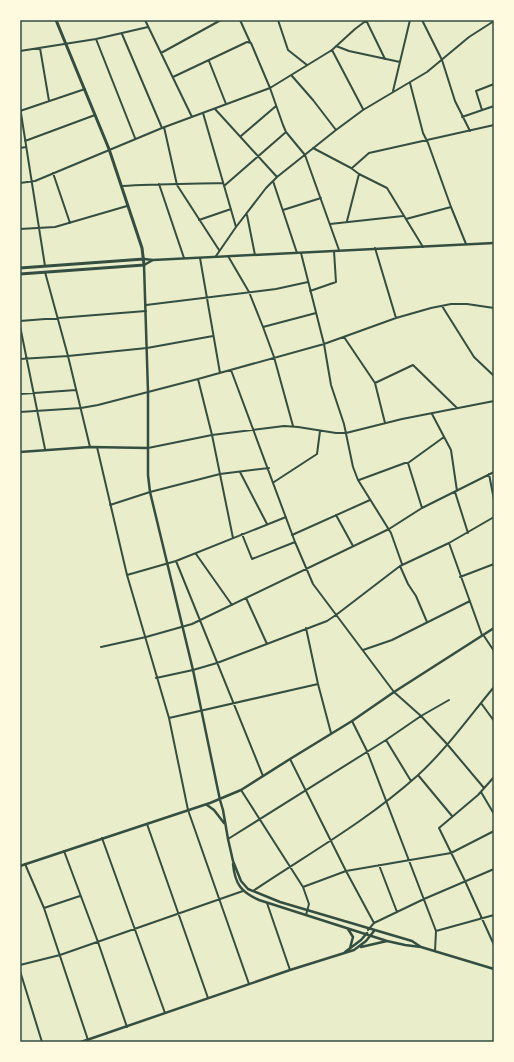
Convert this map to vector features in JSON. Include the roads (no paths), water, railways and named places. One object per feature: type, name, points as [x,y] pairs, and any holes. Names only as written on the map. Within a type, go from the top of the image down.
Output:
[{"type":"main road","points":[[20,274],[144,265],[142,248],[109,149],[56,20]]},
{"type":"main road","points":[[20,268],[144,259]]},
{"type":"street","points":[[145,20],[192,117]]},
{"type":"street","points":[[161,53],[221,20]]},
{"type":"street","points":[[240,20],[252,44],[286,132],[305,155],[338,250]]},
{"type":"street","points":[[278,20],[288,50],[307,65]]},
{"type":"street","points":[[20,183],[32,181],[163,127],[270,88],[292,76],[332,50],[366,20],[385,59]]},
{"type":"street","points":[[393,91],[410,20]]},
{"type":"street","points":[[422,20],[442,60],[455,101],[470,131]]},
{"type":"street","points":[[216,256],[236,227],[272,181],[363,110],[427,72],[469,37],[494,20]]},
{"type":"street","points":[[20,51],[96,39],[148,27]]},
{"type":"street","points":[[122,34],[163,127],[177,185],[219,250]]},
{"type":"street","points":[[96,39],[135,138]]},
{"type":"street","points":[[173,77],[250,42]]},
{"type":"street","points":[[336,46],[346,50],[400,62]]},
{"type":"street","points":[[40,48],[49,101]]},
{"type":"street","points":[[332,50],[363,110]]},
{"type":"street","points":[[208,60],[226,104]]},
{"type":"street","points":[[292,76],[336,130]]},
{"type":"street","points":[[410,82],[423,133],[466,244]]},
{"type":"street","points":[[482,110],[476,91],[494,84]]},
{"type":"street","points":[[20,111],[85,89]]},
{"type":"street","points":[[241,137],[276,106]]},
{"type":"street","points":[[462,117],[494,106]]},
{"type":"street","points":[[20,107],[45,266]]},
{"type":"street","points":[[216,108],[277,177]]},
{"type":"street","points":[[203,113],[236,227]]},
{"type":"street","points":[[25,141],[96,115]]},
{"type":"street","points":[[351,168],[369,153],[493,126],[494,129]]},
{"type":"street","points":[[224,186],[286,132]]},
{"type":"street","points":[[20,148],[26,147]]},
{"type":"street","points":[[313,148],[387,188],[422,247]]},
{"type":"street","points":[[53,173],[70,223]]},
{"type":"street","points":[[347,221],[359,174]]},
{"type":"street","points":[[272,181],[297,253]]},
{"type":"street","points":[[122,186],[223,183]]},
{"type":"street","points":[[159,184],[184,258]]},
{"type":"street","points":[[282,210],[321,198]]},
{"type":"street","points":[[20,229],[55,227],[128,205]]},
{"type":"street","points":[[405,219],[451,207]]},
{"type":"street","points":[[199,220],[231,209]]},
{"type":"street","points":[[246,215],[255,255]]},
{"type":"street","points":[[330,224],[403,216]]},
{"type":"street","points":[[144,259],[153,260],[494,243]]},
{"type":"street","points":[[375,248],[396,318]]},
{"type":"street","points":[[310,291],[336,282],[334,250]]},
{"type":"street","points":[[301,253],[324,344],[330,385],[346,433],[353,467],[358,480],[389,529],[408,584],[416,596],[427,622]]},
{"type":"street","points":[[228,256],[249,292],[263,327],[274,357],[292,426]]},
{"type":"street","points":[[199,257],[220,373]]},
{"type":"street","points":[[153,260],[144,265],[150,492],[193,670],[236,878],[243,891],[252,897],[267,903],[387,940],[410,946],[422,947]]},
{"type":"street","points":[[45,272],[68,356],[90,447]]},
{"type":"street","points":[[146,306],[283,288],[308,282]]},
{"type":"street","points":[[20,412],[81,408],[148,392],[324,344],[343,336],[426,309],[467,304],[494,308]]},
{"type":"street","points":[[442,306],[474,357],[494,376]]},
{"type":"street","points":[[20,320],[57,319],[146,312]]},
{"type":"street","points":[[263,327],[316,313]]},
{"type":"street","points":[[20,326],[45,449]]},
{"type":"street","points":[[20,359],[147,348],[213,336]]},
{"type":"street","points":[[343,336],[375,383],[385,423]]},
{"type":"street","points":[[375,383],[413,365],[457,408]]},
{"type":"street","points":[[231,370],[269,468],[292,535],[313,584],[394,692],[421,716],[484,788]]},
{"type":"street","points":[[198,379],[212,435],[233,538]]},
{"type":"street","points":[[20,394],[76,390]]},
{"type":"street","points":[[20,452],[45,449],[90,447],[148,448],[212,435],[254,429],[292,426],[320,431],[346,433],[385,423],[494,401]]},
{"type":"street","points":[[432,413],[451,450],[456,492],[468,533]]},
{"type":"street","points":[[274,482],[317,454],[320,431]]},
{"type":"street","points":[[358,480],[408,463],[444,437]]},
{"type":"street","points":[[97,447],[127,575],[146,637],[156,678],[169,718],[188,810],[249,984]]},
{"type":"street","points":[[408,463],[422,508]]},
{"type":"street","points":[[110,505],[150,492],[220,474],[269,468]]},
{"type":"street","points":[[239,472],[267,524]]},
{"type":"street","points":[[101,647],[183,628],[307,570],[389,529],[422,508],[494,472]]},
{"type":"street","points":[[488,474],[494,500]]},
{"type":"street","points":[[292,535],[370,500]]},
{"type":"street","points":[[336,515],[353,546]]},
{"type":"street","points":[[127,575],[176,561],[286,517]]},
{"type":"street","points":[[156,678],[217,663],[327,621],[401,565],[449,543],[494,517]]},
{"type":"street","points":[[242,534],[252,559],[295,542]]},
{"type":"street","points":[[449,543],[460,577],[483,636],[494,651]]},
{"type":"street","points":[[195,553],[232,605]]},
{"type":"street","points":[[176,561],[263,776]]},
{"type":"street","points":[[460,577],[494,564]]},
{"type":"street","points":[[246,598],[267,644]]},
{"type":"street","points":[[363,650],[392,640],[470,601]]},
{"type":"street","points":[[306,628],[318,684],[331,733]]},
{"type":"street","points":[[20,866],[220,800],[241,790],[352,721],[394,692],[494,628]]},
{"type":"street","points":[[169,718],[318,684]]},
{"type":"street","points":[[252,891],[387,802],[418,775],[447,744],[494,687]]},
{"type":"street","points":[[228,839],[386,740],[421,716],[449,700]]},
{"type":"street","points":[[481,703],[494,721]]},
{"type":"street","points":[[352,721],[367,751],[436,931],[436,952]]},
{"type":"street","points":[[386,740],[411,781]]},
{"type":"street","points":[[290,759],[330,840],[374,923]]},
{"type":"street","points":[[418,775],[452,816]]},
{"type":"street","points":[[494,777],[481,792],[439,828],[494,945]]},
{"type":"street","points":[[241,790],[303,887],[309,904],[306,915]]},
{"type":"street","points":[[481,792],[494,814]]},
{"type":"street","points":[[207,804],[225,824]]},
{"type":"street","points":[[147,824],[208,998]]},
{"type":"street","points":[[303,887],[346,871],[451,853],[494,831]]},
{"type":"street","points":[[102,838],[165,1013]]},
{"type":"street","points":[[64,851],[127,1026]]},
{"type":"street","points":[[233,861],[244,884],[252,891],[307,911],[368,930],[412,941],[422,947],[436,952],[494,970]]},
{"type":"street","points":[[25,864],[44,908],[88,1040]]},
{"type":"street","points":[[379,865],[397,912]]},
{"type":"street","points":[[343,953],[361,940],[374,923],[424,899],[494,869]]},
{"type":"street","points":[[20,965],[60,956],[243,891]]},
{"type":"street","points":[[44,908],[80,896]]},
{"type":"street","points":[[267,903],[290,970]]},
{"type":"street","points":[[436,931],[494,915]]},
{"type":"street","points":[[348,928],[353,937],[350,949]]},
{"type":"street","points":[[358,948],[374,931]]},
{"type":"street","points":[[81,1042],[290,970],[387,940]]},
{"type":"street","points":[[20,971],[42,1042]]}]
